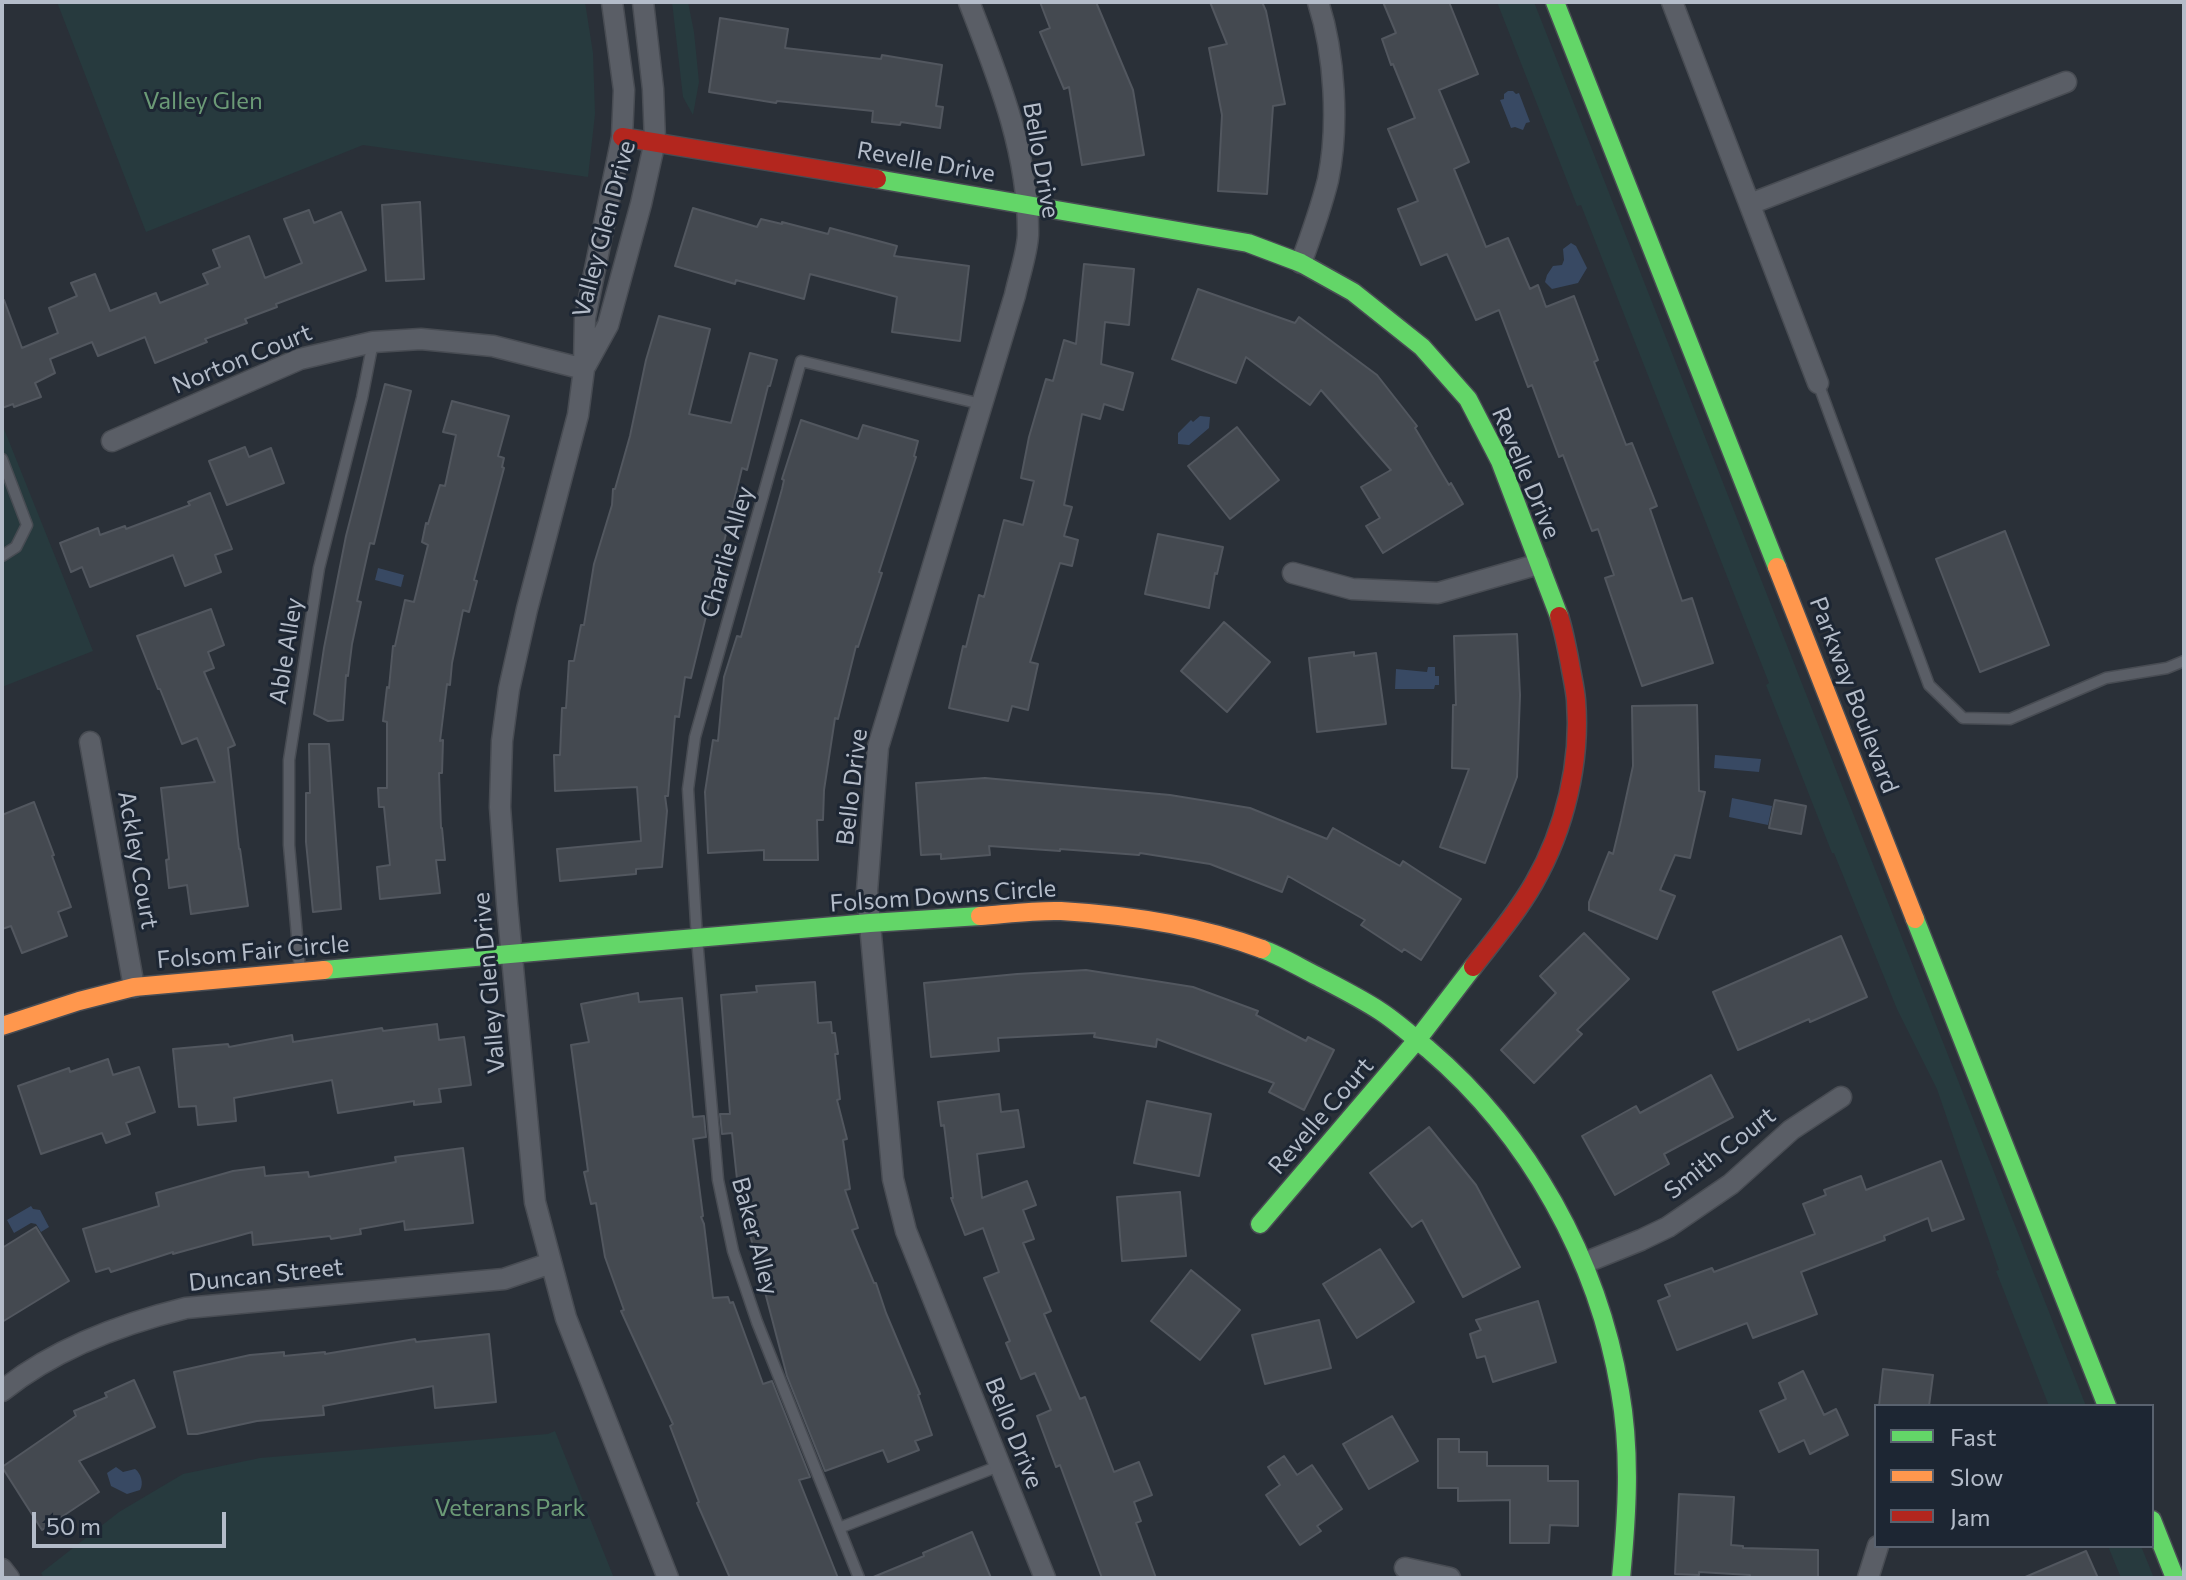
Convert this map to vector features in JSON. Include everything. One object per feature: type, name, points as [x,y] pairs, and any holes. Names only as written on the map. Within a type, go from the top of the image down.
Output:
[{"type":"street","name":"Valley Glen Drive","points":[[612,2],[624,90],[622,137],[585,318],[584,369],[578,415],[509,689],[502,741],[500,807],[535,1202],[566,1318],[668,1578]]},
{"type":"street","name":"Valley Glen Drive","points":[[584,369],[608,325],[655,141],[653,89],[643,2]]},
{"type":"street","name":"Bello Drive","points":[[969,2],[1011,118],[1026,203],[1028,238],[1015,295],[878,747],[867,891],[893,1179],[906,1231],[1045,1578]]},
{"type":"street","points":[[1301,263],[1328,176],[1335,102],[1326,26],[1318,2]]},
{"type":"street","name":"Parkway Boulevard","points":[[1555,2],[2106,1404]]},
{"type":"street","points":[[1672,2],[1818,383]]},
{"type":"street","points":[[1750,204],[2066,82]]},
{"type":"street","name":"Revelle Drive","points":[[622,137],[1248,243],[1301,263],[1353,292],[1422,347],[1468,399],[1500,461],[1563,628],[1576,700],[1575,747],[1569,793],[1554,840],[1535,882],[1496,939],[1417,1040]]},
{"type":"street","name":"Norton Court","points":[[112,441],[300,359],[373,342],[421,339],[493,346],[584,369]]},
{"type":"street","points":[[1293,573],[1352,589],[1438,593],[1539,564]]},
{"type":"street","name":"Ackley Court","points":[[90,742],[134,987]]},
{"type":"street","name":"Folsom Downs Circle","points":[[513,953],[870,923],[1059,911],[1171,923],[1227,936],[1270,952],[1333,984],[1382,1012],[1450,1068],[1487,1106],[1550,1195],[1584,1263],[1613,1352],[1625,1430],[1627,1519],[1621,1578]]},
{"type":"street","name":"Folsom Fair Circle","points":[[2,1026],[134,987],[513,953]]},
{"type":"street","name":"Revelle Court","points":[[1260,1224],[1417,1040]]},
{"type":"street","name":"Smith Court","points":[[1584,1263],[1668,1227],[1731,1184],[1791,1130],[1841,1097]]},
{"type":"street","name":"Duncan Street","points":[[2,1391],[49,1360],[95,1337],[141,1319],[186,1308],[504,1279],[551,1263]]},
{"type":"street","points":[[2154,1525],[2175,1578]]},
{"type":"street","points":[[1868,1578],[1877,1548]]},
{"type":"street","points":[[1405,1568],[1450,1578]]},
{"type":"street","points":[[2,1569],[9,1578]]},
{"type":"lane","name":"Able Alley","points":[[300,972],[289,845],[289,760],[319,568],[373,342]]},
{"type":"lane","name":"Charlie Alley","points":[[697,939],[688,789],[695,737],[801,361],[981,404]]},
{"type":"lane","points":[[1818,383],[1929,685],[1963,718],[2010,719],[2106,678],[2167,668],[2184,661]]},
{"type":"lane","points":[[2,459],[27,525],[16,547],[2,556]]},
{"type":"lane","name":"Baker Alley","points":[[697,939],[718,1180],[733,1251],[757,1322],[859,1578]]},
{"type":"lane","points":[[839,1528],[999,1466]]},
{"type":"green space","name":"Valley Glen","points":[[57,2],[585,2],[593,53],[595,114],[588,177],[363,145],[146,232]]},
{"type":"green space","points":[[672,2],[688,2],[694,32],[699,82],[693,115],[683,97]]},
{"type":"green space","points":[[1497,2],[1534,2],[2085,1404],[2048,1404],[1996,1271],[1999,1270],[1937,1089],[1897,1009],[1832,853],[1766,685],[1769,683],[1581,205],[1577,206]]},
{"type":"green space","points":[[2,424],[93,651],[2,687]]},
{"type":"green space","name":"Veterans Park","points":[[555,1431],[614,1578],[44,1578],[41,1573],[119,1512],[183,1474],[260,1458]]},
{"type":"green space","points":[[2109,1548],[2142,1548],[2154,1578],[2121,1578]]},
{"type":"water","points":[[1508,91],[1519,93],[1530,122],[1523,130],[1511,128],[1500,100]]},
{"type":"water","points":[[1571,243],[1576,246],[1587,268],[1578,283],[1552,289],[1545,282],[1547,275],[1553,266],[1562,265],[1563,249]]},
{"type":"water","points":[[1200,416],[1210,417],[1209,428],[1189,445],[1178,444],[1178,433]]},
{"type":"water","points":[[378,568],[404,575],[401,587],[375,580]]},
{"type":"water","points":[[1428,667],[1435,667],[1435,676],[1439,676],[1439,685],[1435,685],[1434,689],[1395,689],[1396,669],[1427,672]]},
{"type":"water","points":[[1715,755],[1761,759],[1759,772],[1714,768]]},
{"type":"water","points":[[1732,798],[1772,806],[1768,825],[1729,817]]},
{"type":"water","points":[[31,1206],[40,1210],[49,1227],[41,1232],[36,1224],[31,1223],[14,1233],[7,1220]]},
{"type":"water","points":[[116,1467],[123,1472],[135,1469],[142,1482],[140,1490],[127,1494],[111,1486],[107,1473]]},
{"type":"building","points":[[1040,2],[1096,2],[1133,90],[1144,155],[1082,165],[1069,87],[1064,89],[1040,32],[1050,28]]},
{"type":"building","points":[[1210,2],[1262,2],[1266,11],[1285,104],[1273,106],[1267,194],[1218,191],[1222,115],[1209,48],[1227,44]]},
{"type":"building","points":[[1383,2],[1449,2],[1478,74],[1439,90],[1469,162],[1454,169],[1486,247],[1508,238],[1530,289],[1538,285],[1546,307],[1574,296],[1598,360],[1594,362],[1626,445],[1632,443],[1657,506],[1650,509],[1682,601],[1692,598],[1713,663],[1642,686],[1605,578],[1614,575],[1598,529],[1592,531],[1532,385],[1528,387],[1499,310],[1476,320],[1447,254],[1421,265],[1398,209],[1418,201],[1388,129],[1415,118],[1382,39],[1396,33]]},
{"type":"building","points":[[720,18],[788,29],[785,48],[881,59],[882,55],[942,65],[936,106],[943,107],[940,128],[901,122],[900,125],[872,122],[873,111],[776,103],[709,92]]},
{"type":"building","points":[[420,202],[424,279],[386,281],[382,205]]},
{"type":"building","points":[[693,208],[757,227],[761,219],[828,234],[830,228],[897,246],[894,256],[969,266],[960,341],[892,332],[897,297],[810,274],[804,299],[736,280],[735,284],[675,266]]},
{"type":"building","points":[[309,210],[314,223],[341,212],[366,270],[276,304],[277,307],[245,319],[247,323],[155,363],[145,337],[98,356],[92,342],[50,359],[55,373],[35,383],[41,397],[2,408],[2,301],[22,348],[58,333],[49,308],[77,296],[71,283],[95,274],[110,311],[156,293],[160,303],[208,284],[203,274],[220,267],[213,250],[249,236],[265,278],[302,263],[284,219]]},
{"type":"building","points":[[1084,264],[1134,269],[1129,325],[1105,322],[1101,364],[1133,373],[1123,410],[1104,404],[1100,419],[1082,414],[1064,505],[1072,507],[1064,536],[1078,540],[1072,566],[1060,563],[1030,662],[1038,664],[1028,710],[1012,706],[1008,721],[949,708],[963,646],[966,647],[979,595],[984,597],[1004,520],[1023,525],[1034,481],[1021,478],[1029,437],[1046,379],[1053,381],[1064,340],[1076,344]]},
{"type":"building","points":[[1198,289],[1295,323],[1299,317],[1377,375],[1417,426],[1415,428],[1463,504],[1383,553],[1366,526],[1380,518],[1361,487],[1391,470],[1321,390],[1310,405],[1246,357],[1236,383],[1172,359]]},
{"type":"building","points":[[659,316],[710,329],[689,414],[731,423],[750,353],[777,360],[747,470],[742,468],[691,678],[685,677],[679,717],[675,716],[668,796],[665,796],[667,811],[662,867],[636,869],[636,874],[560,881],[557,849],[641,841],[637,787],[555,791],[554,755],[560,755],[562,708],[566,708],[569,661],[574,661],[581,625],[584,625],[594,564],[612,505],[613,489],[630,436]]},
{"type":"building","points":[[385,384],[411,391],[357,601],[361,602],[346,675],[343,720],[328,721],[314,714],[324,648],[346,536]]},
{"type":"building","points":[[452,401],[509,416],[498,456],[504,458],[504,468],[474,580],[477,581],[469,612],[463,610],[450,685],[447,684],[440,741],[443,740],[442,773],[439,773],[445,860],[436,860],[440,893],[380,899],[377,867],[390,865],[384,807],[379,807],[378,788],[387,788],[387,722],[383,721],[387,687],[393,646],[405,600],[414,602],[428,545],[422,542],[426,523],[440,485],[445,486],[456,435],[443,432]]},
{"type":"building","points":[[801,420],[858,439],[863,425],[918,441],[916,457],[879,572],[882,573],[856,646],[838,719],[835,718],[824,790],[823,820],[817,820],[818,860],[764,860],[764,850],[708,853],[705,792],[713,740],[718,741],[724,677],[737,636],[741,637],[782,489],[782,479]]},
{"type":"building","points":[[1237,427],[1279,480],[1230,519],[1188,466]]},
{"type":"building","points":[[245,447],[249,457],[271,448],[284,483],[227,505],[209,461]]},
{"type":"building","points":[[210,493],[232,549],[215,555],[221,572],[185,586],[173,555],[90,587],[82,567],[71,572],[60,543],[98,528],[100,535],[125,526],[126,529],[190,505],[188,502]]},
{"type":"building","points":[[2005,531],[2049,645],[1980,672],[1936,559]]},
{"type":"building","points":[[1158,534],[1223,547],[1209,608],[1145,594]]},
{"type":"building","points":[[211,609],[224,645],[208,652],[214,668],[204,672],[235,745],[228,748],[248,906],[191,914],[187,885],[169,888],[161,788],[215,782],[197,738],[182,744],[137,636]]},
{"type":"building","points":[[1224,622],[1270,662],[1227,712],[1181,671]]},
{"type":"building","points":[[1517,634],[1520,695],[1517,777],[1485,863],[1440,847],[1469,769],[1452,768],[1453,705],[1456,705],[1454,636]]},
{"type":"building","points":[[1354,652],[1354,656],[1376,653],[1386,724],[1317,732],[1309,658]]},
{"type":"building","points":[[1697,705],[1699,791],[1705,792],[1690,858],[1675,855],[1660,890],[1675,896],[1657,939],[1589,910],[1589,902],[1609,852],[1613,854],[1621,821],[1633,766],[1632,706]]},
{"type":"building","points":[[309,744],[329,744],[341,909],[313,912],[306,842],[306,793],[310,793]]},
{"type":"building","points":[[985,778],[1170,795],[1250,808],[1327,839],[1333,828],[1400,866],[1403,861],[1461,899],[1421,960],[1404,949],[1402,952],[1361,925],[1365,920],[1288,876],[1282,892],[1210,864],[1140,853],[989,846],[990,855],[941,859],[941,854],[921,855],[916,783]]},
{"type":"building","points":[[1775,800],[1806,806],[1801,834],[1769,828]]},
{"type":"building","points":[[34,802],[71,907],[58,912],[67,936],[22,953],[11,926],[2,929],[2,815]]},
{"type":"building","points":[[1584,933],[1629,979],[1577,1030],[1582,1034],[1534,1083],[1501,1050],[1556,993],[1540,976]]},
{"type":"building","points":[[1841,936],[1867,997],[1738,1050],[1713,992]]},
{"type":"building","points":[[1086,970],[1193,987],[1258,1011],[1256,1015],[1306,1041],[1308,1037],[1334,1050],[1304,1110],[1269,1092],[1274,1083],[1157,1039],[1156,1047],[1094,1037],[1095,1033],[998,1038],[999,1051],[931,1057],[924,983]]},
{"type":"building","points":[[815,982],[818,1023],[831,1022],[832,1033],[835,1033],[840,1099],[837,1100],[847,1139],[843,1140],[850,1189],[845,1190],[858,1228],[852,1230],[920,1394],[932,1435],[915,1441],[919,1450],[888,1462],[883,1450],[825,1471],[787,1376],[744,1212],[740,1207],[732,1133],[722,1134],[720,1114],[730,1114],[721,995],[757,992],[756,986]]},
{"type":"building","points":[[638,993],[639,1002],[682,998],[693,1117],[704,1116],[706,1137],[693,1139],[713,1298],[728,1297],[730,1303],[733,1302],[763,1384],[772,1381],[810,1477],[799,1480],[838,1578],[730,1578],[697,1503],[670,1426],[673,1424],[621,1311],[624,1310],[605,1257],[596,1203],[591,1204],[584,1172],[588,1171],[571,1045],[589,1042],[581,1004]]},
{"type":"building","points":[[437,1024],[439,1040],[464,1037],[471,1085],[439,1089],[441,1102],[414,1105],[414,1101],[338,1113],[332,1080],[234,1098],[236,1121],[198,1125],[196,1106],[179,1107],[173,1049],[228,1044],[229,1047],[292,1035],[293,1042],[382,1028],[383,1031]]},
{"type":"building","points":[[108,1059],[113,1075],[139,1067],[155,1112],[126,1123],[130,1134],[106,1143],[102,1133],[41,1154],[18,1086],[69,1068],[70,1072]]},
{"type":"building","points":[[1711,1075],[1733,1117],[1664,1154],[1669,1164],[1615,1195],[1582,1136],[1636,1106],[1640,1113]]},
{"type":"building","points":[[999,1094],[1001,1112],[1018,1110],[1024,1147],[977,1154],[982,1198],[1027,1181],[1036,1205],[1023,1210],[1034,1239],[1023,1243],[1051,1311],[1044,1314],[1080,1399],[1085,1397],[1114,1472],[1139,1462],[1152,1495],[1134,1502],[1141,1521],[1136,1523],[1156,1578],[1102,1578],[1060,1465],[1056,1467],[1037,1416],[1051,1410],[1035,1373],[1021,1379],[1006,1343],[1010,1341],[984,1278],[999,1272],[983,1228],[965,1235],[951,1198],[944,1125],[941,1126],[938,1102]]},
{"type":"building","points":[[1147,1101],[1211,1114],[1199,1176],[1134,1163]]},
{"type":"building","points":[[1429,1127],[1476,1185],[1520,1267],[1463,1297],[1422,1220],[1412,1227],[1370,1173]]},
{"type":"building","points":[[463,1148],[473,1223],[405,1230],[404,1221],[360,1229],[361,1234],[331,1239],[330,1236],[253,1245],[252,1232],[111,1272],[109,1268],[96,1272],[83,1229],[159,1206],[156,1193],[233,1171],[264,1167],[265,1176],[308,1172],[309,1177],[396,1162],[395,1157]]},
{"type":"building","points":[[1941,1161],[1964,1219],[1932,1231],[1928,1218],[1884,1236],[1885,1240],[1801,1272],[1817,1314],[1753,1338],[1747,1323],[1677,1350],[1658,1301],[1670,1296],[1665,1285],[1712,1268],[1714,1272],[1815,1234],[1803,1204],[1826,1195],[1824,1190],[1861,1176],[1866,1190]]},
{"type":"building","points":[[1180,1192],[1186,1256],[1122,1261],[1117,1197]]},
{"type":"building","points":[[36,1227],[69,1281],[2,1322],[2,1248]]},
{"type":"building","points":[[1380,1249],[1414,1302],[1357,1338],[1323,1284]]},
{"type":"building","points":[[1191,1270],[1240,1310],[1200,1360],[1151,1321]]},
{"type":"building","points":[[1538,1301],[1556,1362],[1493,1382],[1485,1356],[1477,1358],[1470,1334],[1481,1330],[1476,1320]]},
{"type":"building","points":[[1319,1320],[1331,1368],[1265,1384],[1252,1335]]},
{"type":"building","points":[[489,1334],[496,1402],[435,1408],[433,1386],[323,1406],[324,1415],[257,1421],[188,1434],[174,1372],[250,1355],[284,1352],[284,1356],[325,1354],[415,1339],[416,1342]]},
{"type":"building","points":[[1883,1369],[1933,1375],[1929,1404],[1879,1404]]},
{"type":"building","points":[[1803,1371],[1824,1415],[1836,1409],[1848,1435],[1810,1454],[1804,1440],[1779,1452],[1760,1411],[1786,1399],[1779,1383]]},
{"type":"building","points":[[134,1380],[155,1427],[79,1461],[99,1492],[42,1530],[2,1467],[76,1416],[74,1411],[107,1397],[105,1393]]},
{"type":"building","points":[[1392,1416],[1418,1461],[1369,1489],[1343,1444]]},
{"type":"building","points":[[1438,1439],[1459,1439],[1459,1452],[1487,1452],[1487,1466],[1548,1466],[1548,1481],[1578,1481],[1578,1526],[1550,1525],[1549,1543],[1510,1543],[1510,1500],[1458,1501],[1458,1488],[1438,1488]]},
{"type":"building","points":[[1284,1456],[1297,1475],[1312,1465],[1342,1509],[1317,1526],[1321,1531],[1300,1545],[1266,1495],[1280,1485],[1268,1467]]},
{"type":"building","points":[[1679,1494],[1734,1497],[1731,1545],[1818,1550],[1818,1578],[1750,1578],[1750,1575],[1699,1572],[1699,1575],[1675,1574]]},
{"type":"building","points":[[972,1532],[991,1578],[871,1578],[924,1556],[923,1553]]},
{"type":"building","points":[[2086,1551],[2098,1578],[2023,1578]]},
{"type":"traffic: fast","points":[[1555,2],[1777,567]]},
{"type":"traffic: fast","points":[[877,179],[1248,243],[1301,263],[1353,292],[1422,347],[1468,399],[1500,461],[1559,616]]},
{"type":"traffic: fast","points":[[324,970],[980,916]]},
{"type":"traffic: fast","points":[[1915,919],[2106,1404]]},
{"type":"traffic: fast","points":[[1262,949],[1372,1006],[1428,1049],[1498,1120],[1554,1203],[1595,1294],[1610,1342],[1620,1391],[1626,1438],[1627,1484],[1621,1578]]},
{"type":"traffic: fast","points":[[1260,1224],[1417,1040],[1473,967]]},
{"type":"traffic: fast","points":[[2154,1525],[2175,1578]]},
{"type":"traffic: slow","points":[[1777,567],[1915,919]]},
{"type":"traffic: slow","points":[[980,916],[1051,911],[1112,915],[1188,927],[1262,949]]},
{"type":"traffic: slow","points":[[2,1026],[134,987],[324,970]]},
{"type":"traffic: jam","points":[[622,137],[877,179]]},
{"type":"traffic: jam","points":[[1473,967],[1534,883],[1554,840],[1568,794],[1576,747],[1576,700],[1559,616]]}]
